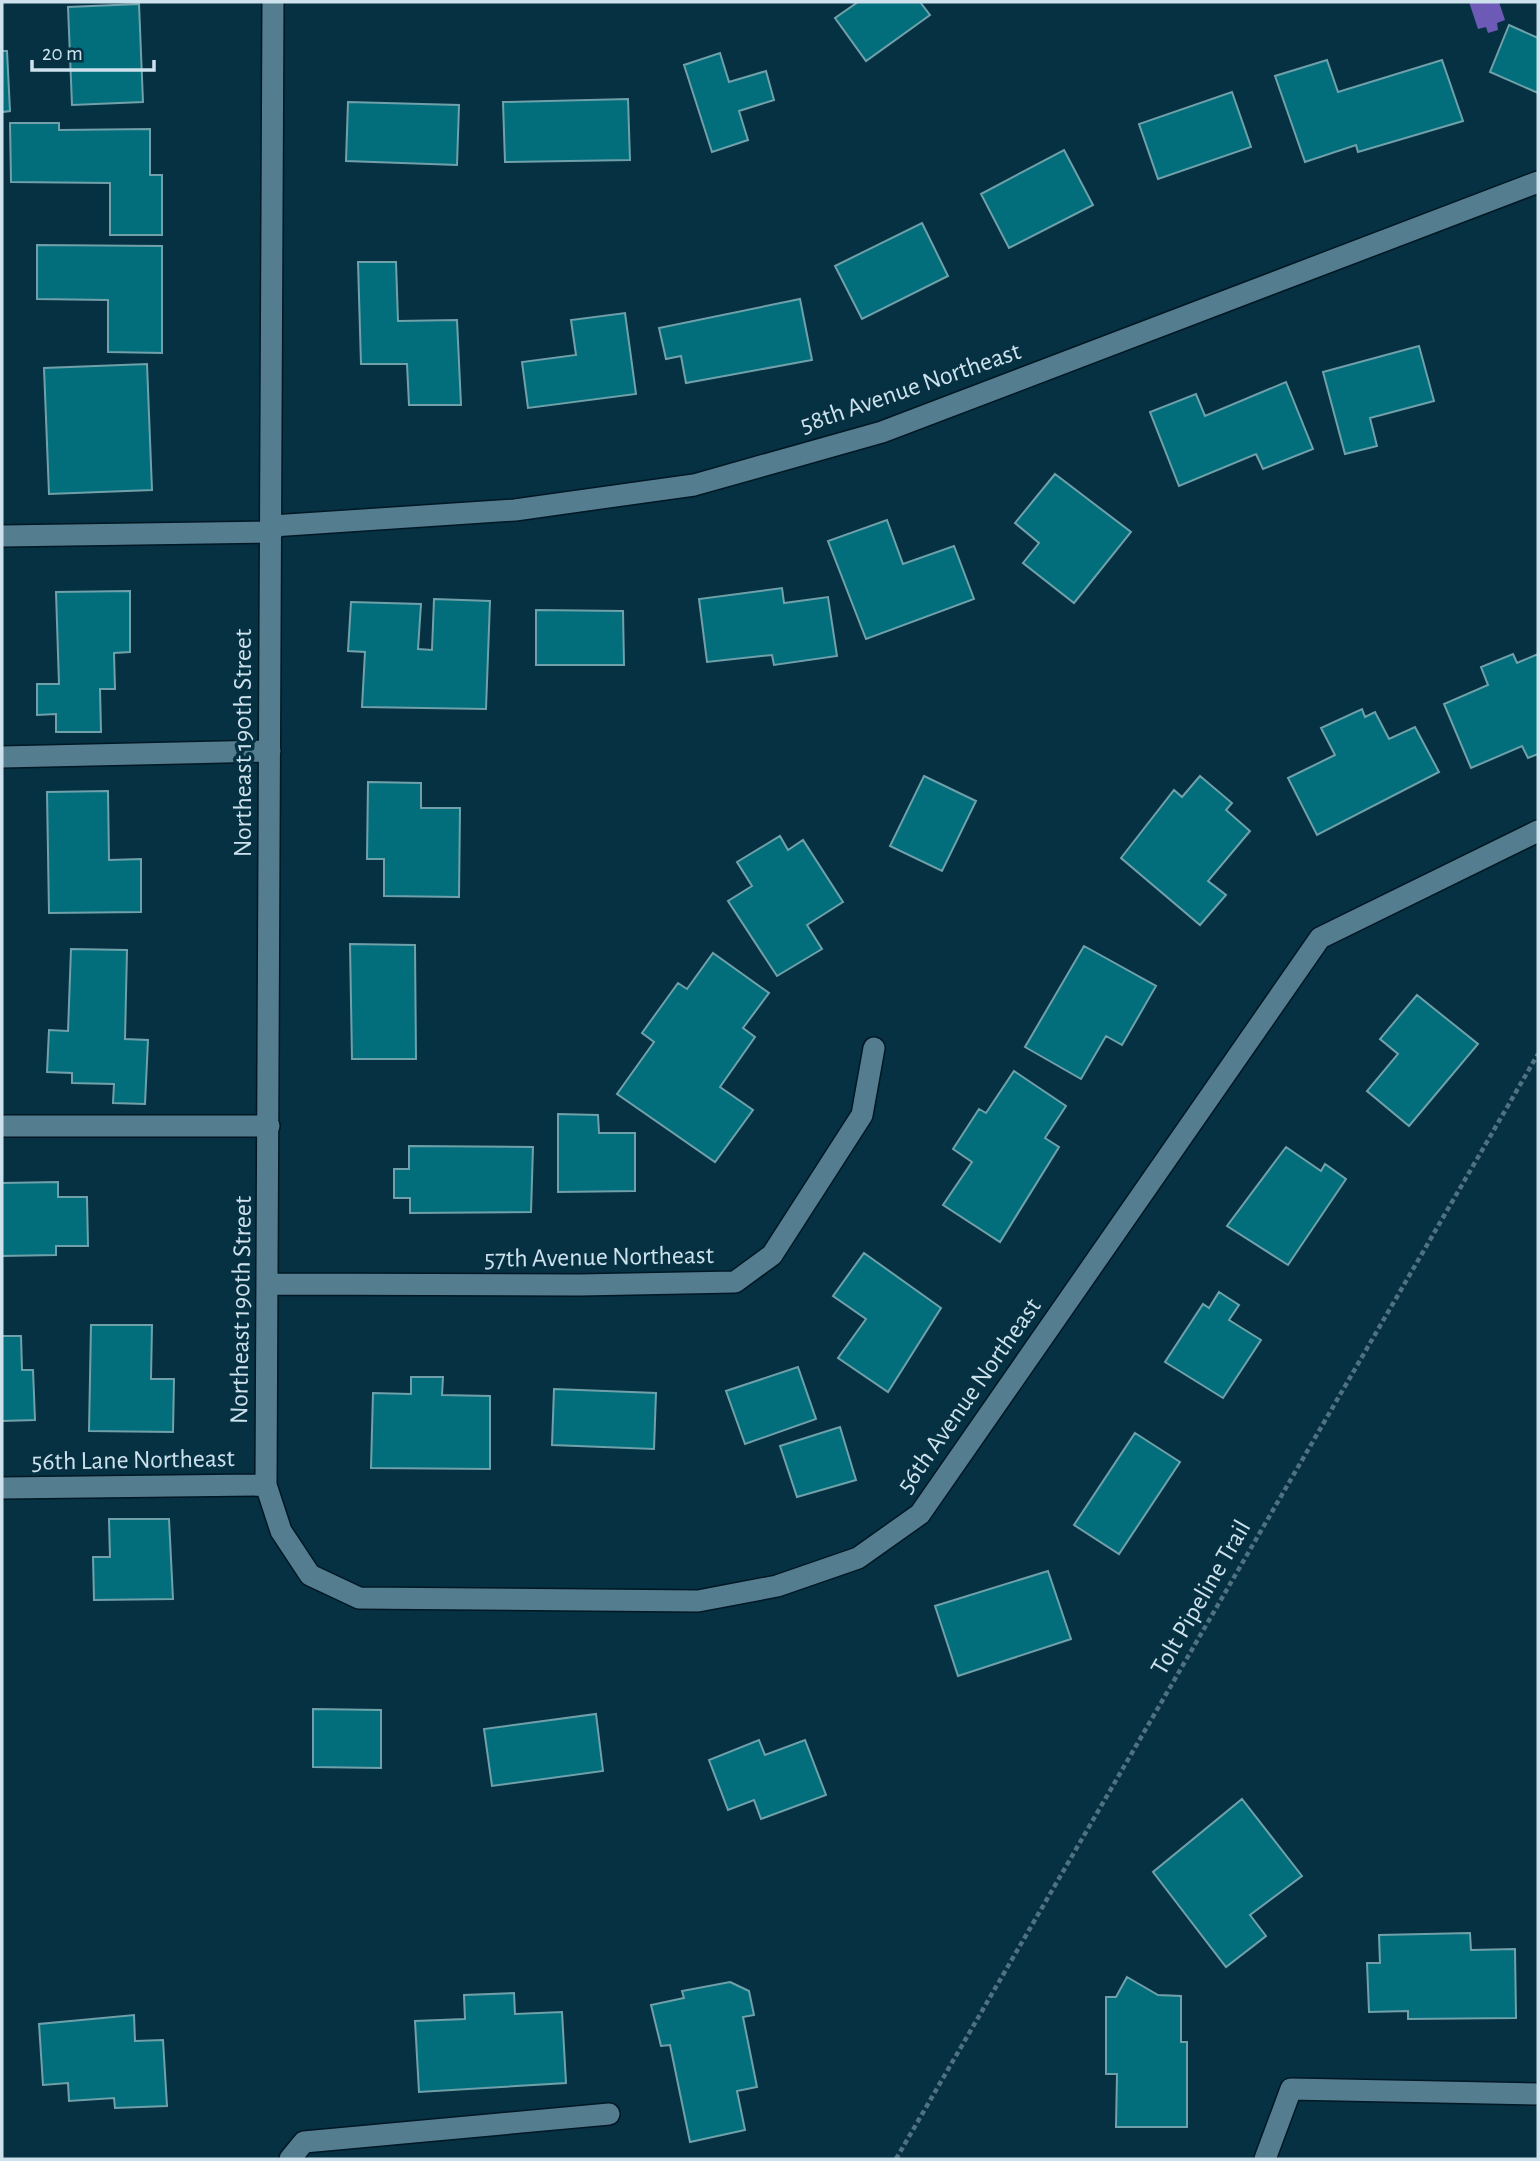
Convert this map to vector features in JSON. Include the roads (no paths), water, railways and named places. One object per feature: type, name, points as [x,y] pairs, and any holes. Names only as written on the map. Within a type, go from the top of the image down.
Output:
[{"type":"street","name":"Northeast 190th Street","points":[[266,1485],[273,2]]},
{"type":"street","name":"58th Avenue Northeast","points":[[2,536],[272,529],[515,510],[694,485],[882,432],[1538,182]]},
{"type":"street","points":[[2,757],[270,751]]},
{"type":"street","name":"56th Avenue Northeast","points":[[266,1485],[281,1531],[310,1575],[359,1598],[698,1601],[777,1586],[858,1558],[920,1514],[1320,938],[1538,831]]},
{"type":"street","name":"57th Avenue Northeast","points":[[268,1284],[580,1286],[735,1282],[772,1255],[862,1115],[874,1048]]},
{"type":"street","points":[[2,1126],[269,1126]]},
{"type":"street","name":"56th Lane Northeast","points":[[2,1488],[266,1485]]},
{"type":"street","points":[[1265,2159],[1291,2089],[1538,2094]]},
{"type":"street","points":[[290,2159],[304,2142],[609,2114]]}]
